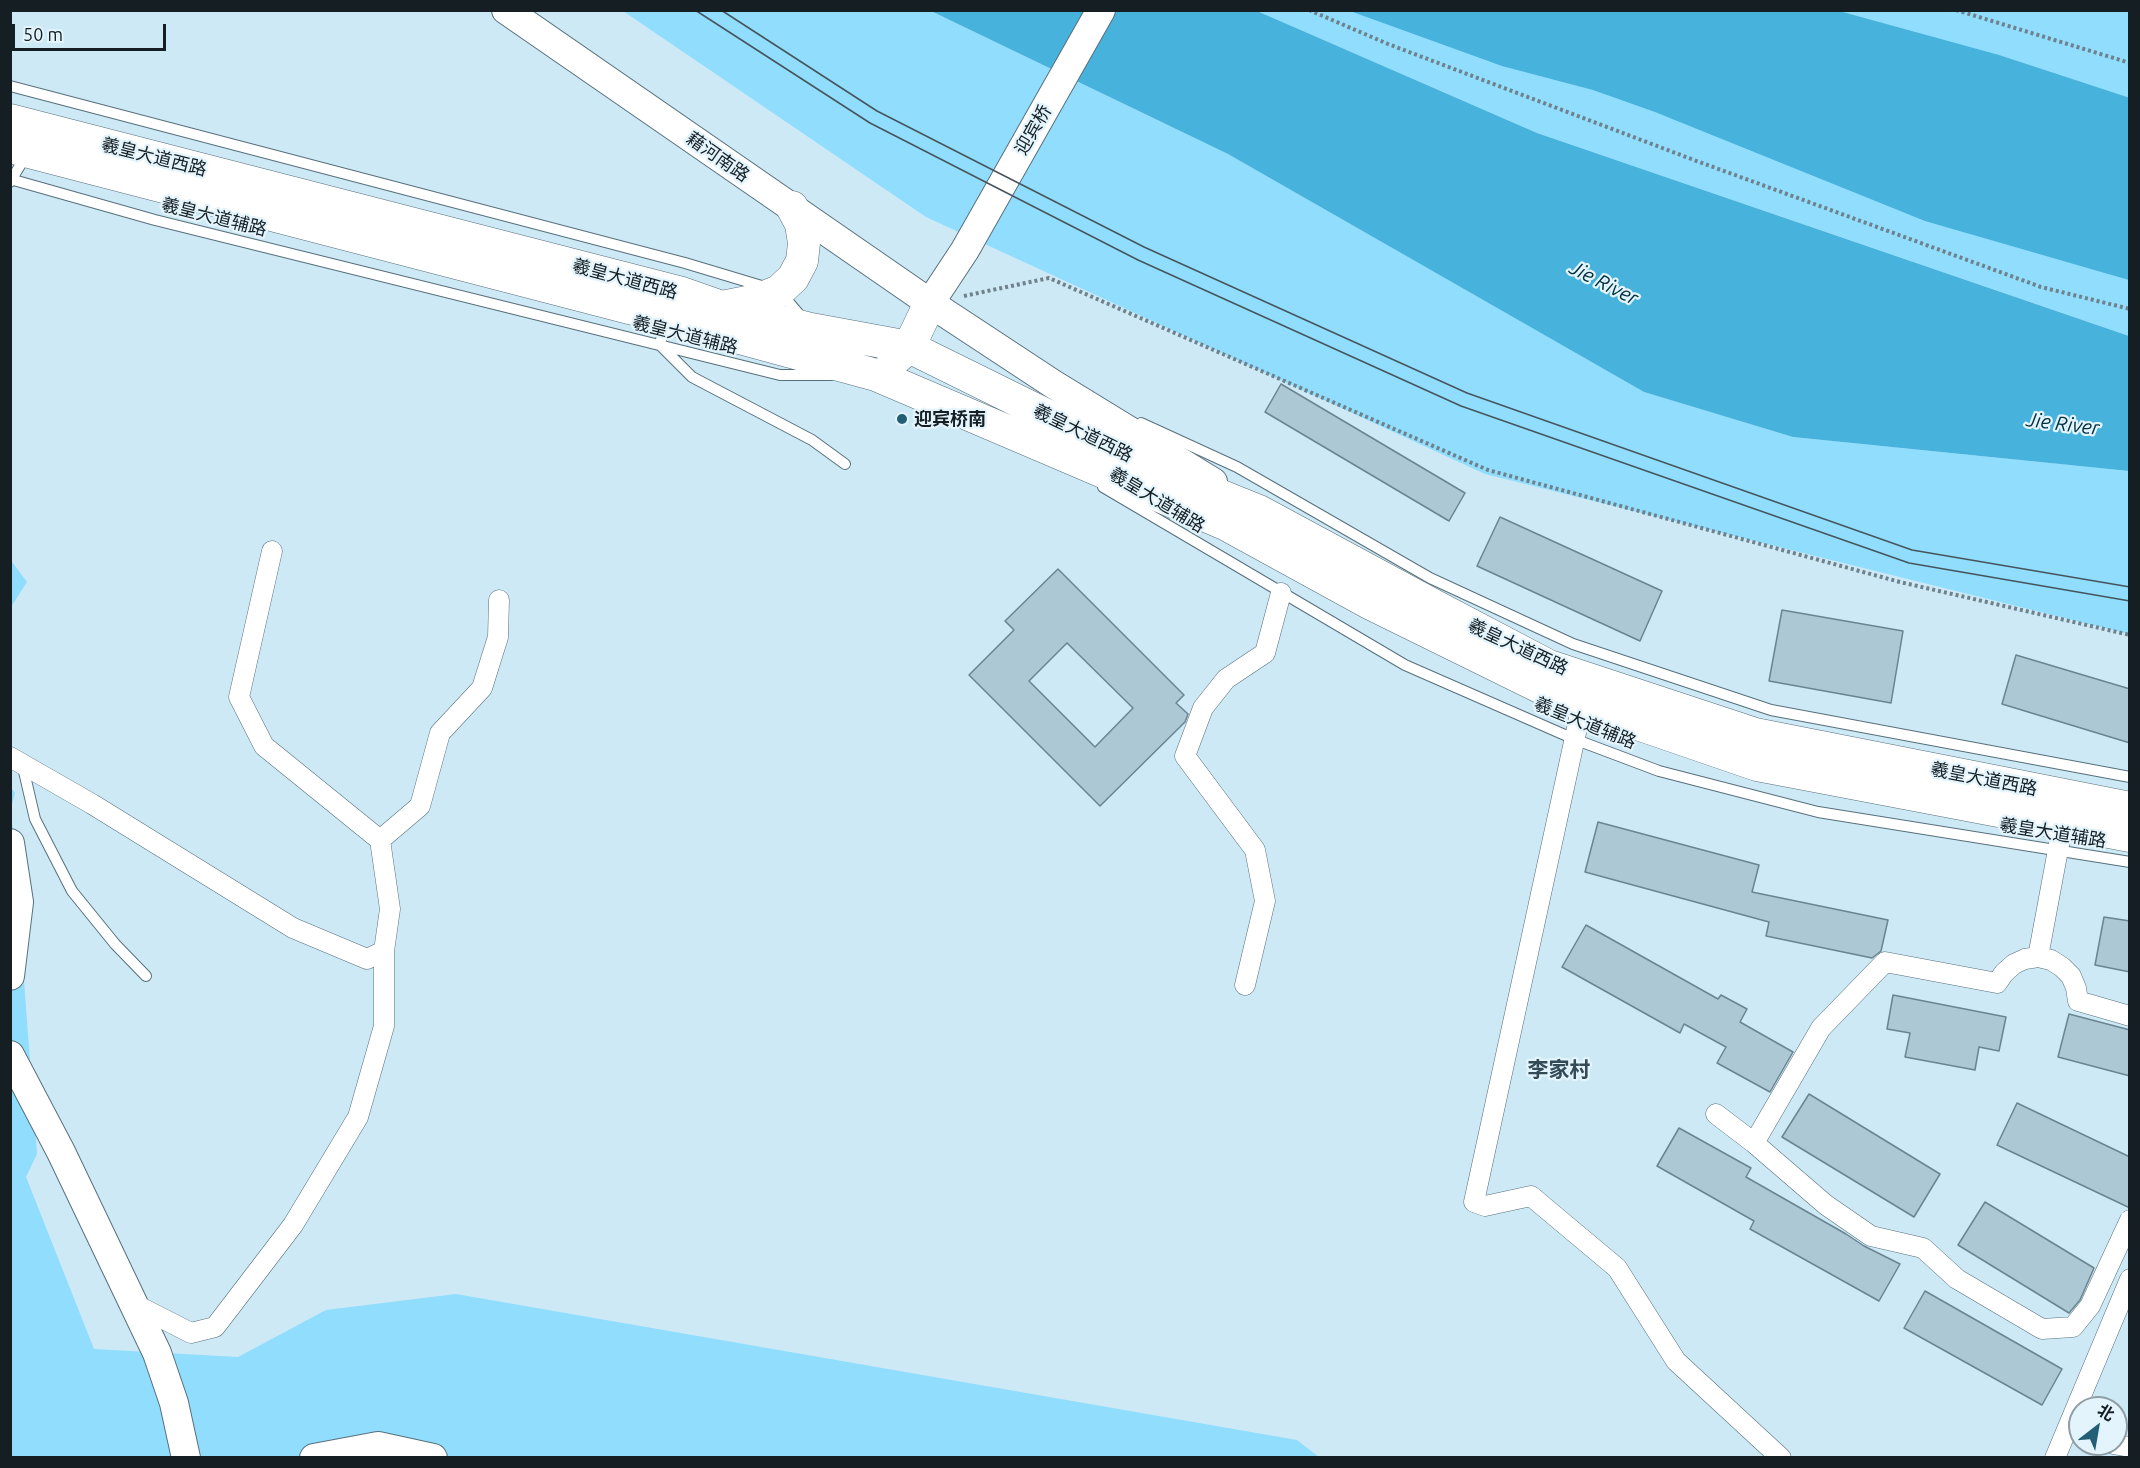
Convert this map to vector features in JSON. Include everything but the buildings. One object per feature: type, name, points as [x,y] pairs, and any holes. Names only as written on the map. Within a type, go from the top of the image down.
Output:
[{"type":"main road","name":"藉河南路","points":[[506,10],[930,303],[1053,384],[1260,511]]},
{"type":"main road","name":"迎宾桥","points":[[930,303],[965,250],[1101,10]]},
{"type":"main road","name":"羲皇大道西路","points":[[10,120],[682,293],[722,307],[811,329],[909,347],[1162,472],[1260,511],[1549,666],[1755,734],[2130,808]]},
{"type":"main road","name":"羲皇大道西路","points":[[20,149],[663,332],[876,375],[1225,524],[1371,604],[1562,698],[1757,765],[2060,837],[2130,836]]},
{"type":"main road","points":[[722,307],[757,300],[779,291],[793,278],[802,261],[804,243],[801,224],[792,207]]},
{"type":"main road","points":[[876,375],[909,347],[930,303]]},
{"type":"main road","points":[[10,843],[19,902],[10,976]]},
{"type":"main road","points":[[10,1055],[61,1152],[160,1363],[174,1403],[186,1458]]},
{"type":"main road","points":[[314,1458],[378,1446],[433,1458]]},
{"type":"street","points":[[134,1304],[191,1333],[214,1327],[293,1225],[358,1117],[384,1026],[384,951],[390,909],[380,840],[264,746],[239,698],[272,551]]},
{"type":"street","points":[[1245,986],[1265,901],[1255,850],[1185,756],[1203,708],[1226,679],[1265,653],[1281,593]]},
{"type":"street","points":[[380,840],[420,806],[440,733],[482,688],[498,637],[499,600]]},
{"type":"street","points":[[1582,705],[1474,1202],[1485,1206],[1531,1196],[1617,1268],[1676,1361],[1781,1458]]},
{"type":"street","points":[[16,760],[293,928],[367,959],[384,951]]},
{"type":"street","points":[[2038,957],[2060,837]]},
{"type":"street","points":[[1754,1143],[1821,1028],[1884,962],[1997,984],[2014,964],[2038,957],[2056,963],[2071,976],[2078,1001],[2130,1016]]},
{"type":"street","points":[[1716,1114],[1754,1143],[1826,1205],[1871,1236],[1923,1248],[1957,1279],[2042,1329],[2073,1327],[2090,1306],[2130,1220]]},
{"type":"street","points":[[2087,1396],[2130,1279]]},
{"type":"street","points":[[2055,1458],[2068,1441]]},
{"type":"lane","points":[[10,86],[685,263],[779,291],[811,329]]},
{"type":"lane","points":[[11,180],[20,149]]},
{"type":"lane","name":"羲皇大道辅路","points":[[11,180],[155,220],[663,332]]},
{"type":"lane","points":[[663,332],[692,377],[812,440],[845,464]]},
{"type":"lane","name":"羲皇大道辅路","points":[[876,375],[1084,476]]},
{"type":"lane","points":[[1053,384],[1238,467],[1430,578],[1573,644],[1771,710],[2130,777]]},
{"type":"lane","name":"羲皇大道辅路","points":[[1095,482],[1405,665],[1574,739],[1659,771],[1818,812],[2060,837],[2130,862]]},
{"type":"lane","points":[[16,760],[35,819],[72,891],[115,944],[146,976]]},
{"type":"path","points":[[1309,10],[1388,44],[1596,123],[2019,279],[2041,287],[2130,309]]},
{"type":"path","points":[[1956,10],[2130,63]]},
{"type":"path","points":[[930,303],[1049,278],[1488,470],[1900,582],[2130,635]]},
{"type":"shaded area","points":[[623,11],[931,11],[1228,154],[1644,392],[1793,437],[2129,471],[2129,634],[1485,474],[926,217]]},
{"type":"shaded area","points":[[1257,11],[2129,11],[2129,336],[1537,133]]},
{"type":"shaded area","points":[[10,559],[27,582],[11,607],[10,607]]},
{"type":"shaded area","points":[[10,786],[15,793],[11,808],[37,1154],[26,1177],[94,1349],[238,1357],[326,1310],[456,1294],[1297,1440],[1319,1457],[11,1457]]},
{"type":"water","name":"Jie River","points":[[931,11],[1257,11],[1537,133],[2129,336],[2129,471],[1793,437],[1644,392],[1228,154]]},
{"type":"water","points":[[1350,11],[1839,11],[1999,55],[2130,98],[2129,280],[1925,221],[1655,112],[1593,90],[1502,66]]},
{"type":"tram line","points":[[695,10],[870,123],[1138,260],[1461,406],[1909,563],[2130,601]]},
{"type":"tram line","points":[[721,10],[877,111],[1144,247],[1467,393],[1912,550],[2130,587]]},
{"type":"place","name":"迎宾桥南","points":[[902,419]]},
{"type":"district","name":"李家村","points":[[1559,1070]]}]
